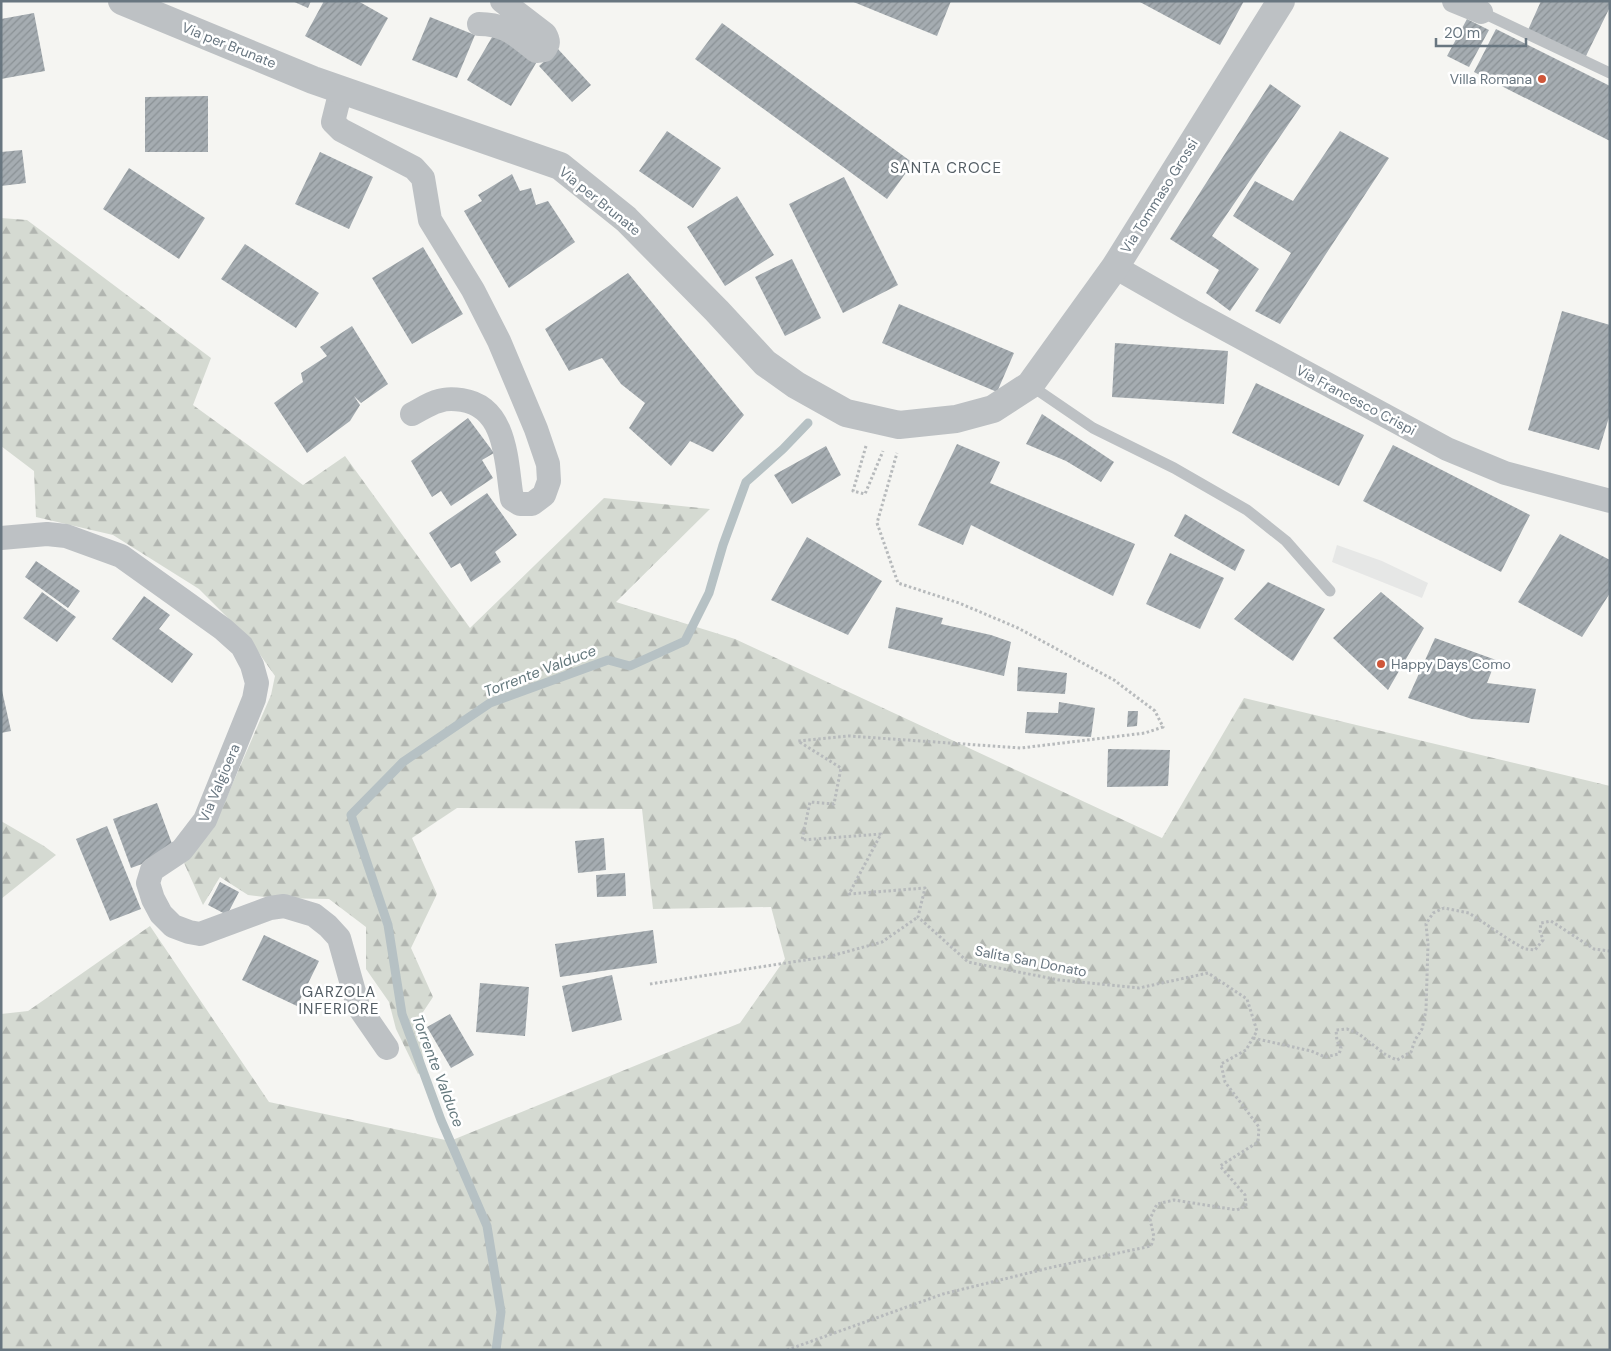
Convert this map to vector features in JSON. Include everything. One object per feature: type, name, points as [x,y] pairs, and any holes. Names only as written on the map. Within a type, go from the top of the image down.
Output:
[{"type":"street","name":"Via per Brunate","points":[[122,1],[313,80],[560,166],[626,219],[717,311],[765,363],[796,385],[846,413],[899,425],[956,419],[994,409],[1030,385]]},
{"type":"street","points":[[479,24],[494,24],[508,29],[536,50],[544,50],[548,40],[545,34],[502,1]]},
{"type":"street","name":"Via Tommaso Grossi","points":[[1030,385],[1115,267],[1281,1]]},
{"type":"street","points":[[1454,1],[1481,12]]},
{"type":"street","points":[[342,90],[333,122],[341,130],[414,168],[423,178],[430,220],[455,258],[499,341],[536,430],[548,464],[549,481],[544,495],[532,504],[520,504],[512,499],[504,446],[494,421],[481,406],[453,398],[439,401],[412,414]]},
{"type":"street","name":"Via Francesco Crispi","points":[[1115,267],[1192,311],[1447,449],[1505,473],[1610,501]]},
{"type":"street","name":"Via Valgioera","points":[[1,538],[47,534],[66,536],[120,556],[223,629],[242,646],[252,665],[257,683],[254,698],[205,820],[182,850],[152,870],[148,883],[152,899],[160,914],[173,926],[200,934],[270,908],[284,906],[314,915],[340,938],[358,1006],[387,1048]]},
{"type":"lane","points":[[1481,12],[1610,73]]},
{"type":"lane","points":[[1030,385],[1093,428],[1174,468],[1247,510],[1286,541],[1330,591]]},
{"type":"path","points":[[650,984],[831,956],[882,942],[918,917],[925,888],[849,894],[881,834],[802,840],[810,802],[834,804],[841,768],[798,741],[849,736],[1021,748],[1145,733],[1163,727],[1155,711],[1114,680],[1018,628],[959,603],[898,582],[877,523],[898,453],[883,451],[865,494],[853,491],[868,440],[877,419]]},
{"type":"path","points":[[787,1350],[943,1294],[1150,1246],[1154,1238],[1150,1219],[1157,1204],[1174,1200],[1237,1210],[1246,1206],[1245,1195],[1220,1166],[1258,1142],[1259,1127],[1225,1082],[1221,1064],[1246,1050],[1253,1038],[1311,1051],[1325,1057],[1339,1054],[1341,1048],[1337,1041],[1336,1030],[1347,1029],[1359,1034],[1386,1055],[1397,1060],[1411,1052],[1415,1040],[1422,1029],[1426,1010],[1428,944],[1426,924],[1433,913],[1444,908],[1469,913],[1525,949],[1534,950],[1544,940],[1540,931],[1541,923],[1551,921],[1594,949],[1610,951]]},
{"type":"path","name":"Salita San Donato","points":[[918,917],[968,962],[1050,978],[1139,988],[1208,973],[1247,999],[1257,1031],[1253,1038]]},
{"type":"shaded area","points":[[1337,545],[1382,561],[1428,583],[1422,598],[1332,562]]},
{"type":"green space","points":[[1,218],[27,220],[211,358],[193,405],[303,485],[345,456],[470,628],[604,498],[710,509],[616,602],[735,639],[1162,838],[1244,698],[1610,786],[1610,1350],[1,1350],[1,1014],[28,1011],[150,926],[269,1102],[450,1141],[740,1023],[785,959],[771,907],[653,909],[642,809],[457,808],[412,838],[437,894],[411,948],[433,997],[417,1021],[425,1069],[418,1074],[396,1029],[389,1002],[366,969],[366,927],[329,899],[273,898],[248,895],[220,877],[203,905],[184,863],[213,829],[271,695],[275,676],[249,639],[199,589],[113,535],[36,517],[34,471],[1,446]]},
{"type":"green space","points":[[1,821],[56,855],[1,899]]},
{"type":"building","points":[[292,1],[311,1],[308,8]]},
{"type":"building","points":[[324,1],[358,1],[388,18],[361,66],[305,36]]},
{"type":"building","points":[[851,1],[951,1],[937,36]]},
{"type":"building","points":[[1138,1],[1244,1],[1220,45]]},
{"type":"building","points":[[1541,1],[1610,1],[1610,7],[1585,58],[1528,30]]},
{"type":"building","points":[[34,13],[45,71],[1,79],[1,19]]},
{"type":"building","points":[[430,17],[475,35],[457,78],[412,60]]},
{"type":"building","points":[[1467,19],[1489,30],[1469,67],[1447,56]]},
{"type":"building","points":[[722,23],[913,163],[887,199],[695,59]]},
{"type":"building","name":"Villa Romana","points":[[1496,29],[1610,86],[1610,141],[1474,72]]},
{"type":"building","points":[[495,32],[539,58],[511,106],[467,80]]},
{"type":"building","points":[[558,49],[591,85],[572,102],[539,66]]},
{"type":"building","points":[[1270,84],[1301,106],[1212,236],[1259,269],[1230,311],[1206,293],[1219,270],[1170,239]]},
{"type":"building","points":[[208,96],[208,152],[145,152],[145,97]]},
{"type":"building","points":[[667,131],[721,168],[693,208],[639,171]]},
{"type":"building","points":[[1340,131],[1389,158],[1280,324],[1255,311],[1291,253],[1233,216],[1255,181],[1293,201]]},
{"type":"building","points":[[22,150],[26,183],[1,186],[1,152]]},
{"type":"building","points":[[320,152],[373,177],[349,229],[295,204]]},
{"type":"building","points":[[129,168],[205,218],[179,259],[103,209]]},
{"type":"building","points":[[512,174],[520,191],[531,188],[536,205],[548,201],[575,242],[509,288],[464,211],[482,201],[478,195]]},
{"type":"building","points":[[844,177],[898,285],[843,313],[789,204]]},
{"type":"building","points":[[737,196],[774,255],[725,286],[687,227]]},
{"type":"building","points":[[245,244],[319,293],[296,328],[221,279]]},
{"type":"building","points":[[423,247],[463,314],[412,344],[372,278]]},
{"type":"building","points":[[792,259],[821,318],[785,336],[755,277]]},
{"type":"building","points":[[628,273],[744,415],[713,452],[690,441],[671,466],[629,428],[645,403],[621,384],[602,358],[569,371],[545,329]]},
{"type":"building","points":[[899,304],[1014,353],[997,392],[882,343]]},
{"type":"building","points":[[1562,311],[1610,325],[1610,414],[1599,450],[1528,430]]},
{"type":"building","points":[[352,326],[388,384],[361,403],[354,396],[360,405],[350,421],[307,453],[274,403],[303,382],[301,373],[327,356],[320,347]]},
{"type":"building","points":[[1115,343],[1228,351],[1224,404],[1112,397]]},
{"type":"building","points":[[1256,383],[1364,435],[1339,486],[1232,433]]},
{"type":"building","points":[[1042,414],[1114,462],[1101,482],[1066,461],[1026,444]]},
{"type":"building","points":[[468,418],[494,453],[482,460],[493,478],[451,506],[441,491],[432,497],[411,461]]},
{"type":"building","points":[[957,444],[1000,462],[990,483],[1135,544],[1113,596],[971,525],[963,545],[918,525]]},
{"type":"building","points":[[1393,445],[1530,515],[1501,572],[1363,501]]},
{"type":"building","points":[[826,446],[841,475],[792,504],[774,475]]},
{"type":"building","points":[[487,493],[517,535],[495,552],[501,562],[471,582],[460,563],[451,568],[429,533]]},
{"type":"building","points":[[1185,514],[1245,550],[1235,571],[1174,536]]},
{"type":"building","points":[[1560,534],[1610,560],[1610,593],[1582,637],[1518,602]]},
{"type":"building","points":[[807,537],[882,581],[848,635],[771,600]]},
{"type":"building","points":[[1170,553],[1224,578],[1200,629],[1146,604]]},
{"type":"building","points":[[36,561],[80,591],[68,608],[25,577]]},
{"type":"building","points":[[1268,582],[1325,609],[1293,661],[1234,619]]},
{"type":"building","points":[[42,592],[76,617],[57,642],[23,618]]},
{"type":"building","name":"Happy Days Como","points":[[1381,592],[1424,628],[1388,690],[1333,638]]},
{"type":"building","points":[[144,596],[170,615],[159,629],[193,654],[172,683],[112,639]]},
{"type":"building","points":[[896,607],[943,618],[941,624],[991,635],[1011,642],[1004,676],[888,648]]},
{"type":"building","points":[[1435,638],[1496,660],[1487,683],[1536,689],[1529,723],[1472,719],[1408,698]]},
{"type":"building","points":[[1018,667],[1067,673],[1065,694],[1017,691]]},
{"type":"building","points":[[1,686],[11,731],[1,733]]},
{"type":"building","points":[[1059,702],[1095,708],[1091,737],[1025,733],[1027,712],[1058,713]]},
{"type":"building","points":[[1128,711],[1138,711],[1137,726],[1127,727]]},
{"type":"building","points":[[1108,749],[1170,750],[1168,786],[1107,787]]},
{"type":"building","points":[[157,803],[175,852],[131,868],[113,819]]},
{"type":"building","points":[[107,826],[141,909],[110,921],[76,839]]},
{"type":"building","points":[[604,838],[606,870],[578,873],[575,841]]},
{"type":"building","points":[[625,873],[626,896],[597,897],[596,875]]},
{"type":"building","points":[[220,882],[239,892],[227,915],[208,905]]},
{"type":"building","points":[[653,930],[657,963],[560,977],[555,944]]},
{"type":"building","points":[[264,935],[319,961],[297,1006],[242,980]]},
{"type":"building","points":[[612,975],[622,1020],[572,1032],[562,986]]},
{"type":"building","points":[[480,983],[529,987],[525,1036],[476,1032]]},
{"type":"building","points":[[450,1014],[474,1055],[451,1068],[427,1027]]},
{"type":"waterway","name":"Torrente Valduce","points":[[496,1350],[501,1312],[487,1226],[441,1120],[402,1014],[388,925],[351,815],[403,762],[490,703],[608,660],[630,666],[685,641],[709,593],[723,545],[746,482],[783,449],[808,423]]},
{"type":"place","name":"Villa Romana","points":[[1542,79]]},
{"type":"place","name":"Happy Days Como","points":[[1381,664]]},
{"type":"district","name":"SANTA CROCE","points":[[946,168]]},
{"type":"district","name":"GARZOLA INFERIORE","points":[[339,1000]]}]
